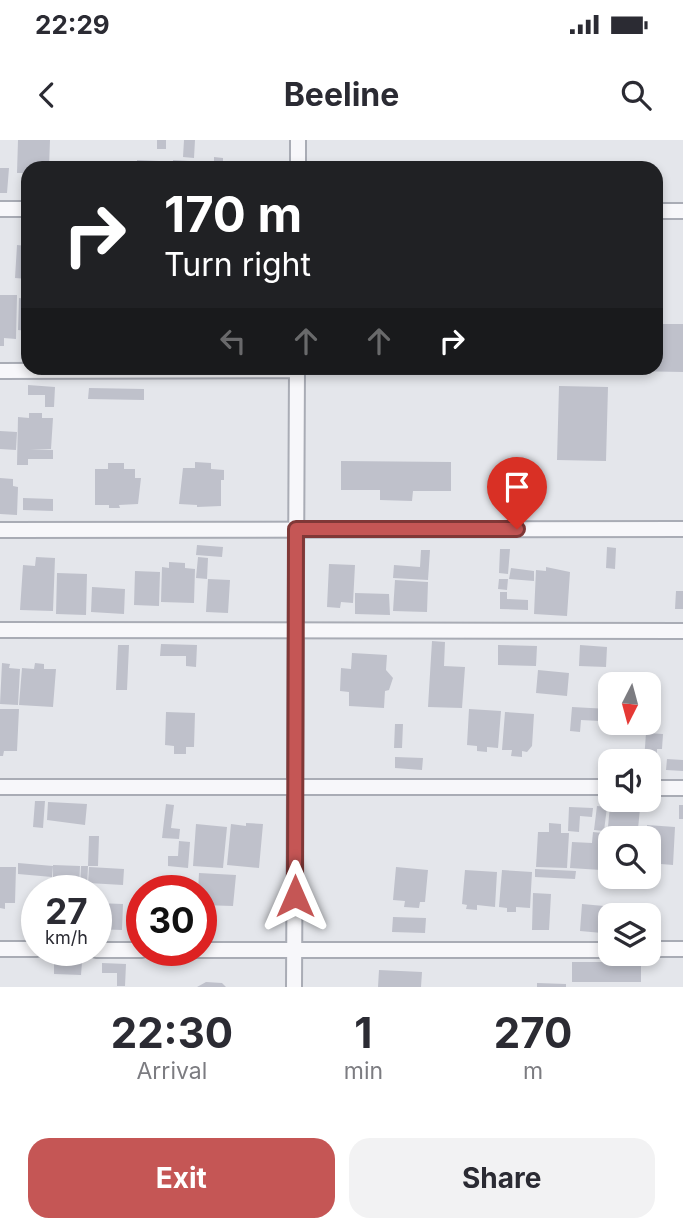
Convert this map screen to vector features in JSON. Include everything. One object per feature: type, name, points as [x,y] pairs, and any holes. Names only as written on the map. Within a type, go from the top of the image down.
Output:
[{"type":"street","points":[[298,140],[298,161]]},
{"type":"street","points":[[0,209],[21,209]]},
{"type":"street","points":[[663,211],[683,211]]},
{"type":"street","points":[[0,371],[21,371]]},
{"type":"street","points":[[294,987],[297,375]]},
{"type":"street","points":[[0,530],[683,529]]},
{"type":"street","points":[[0,630],[683,631]]},
{"type":"street","points":[[0,787],[598,788]]},
{"type":"street","points":[[661,788],[683,788]]},
{"type":"street","points":[[0,949],[21,949]]},
{"type":"street","points":[[661,950],[683,949]]},
{"type":"street","points":[[217,950],[598,950]]},
{"type":"building","points":[[18,140],[50,140],[49,161],[21,161],[21,173],[17,173]]},
{"type":"building","points":[[157,140],[166,140],[166,149],[157,149]]},
{"type":"building","points":[[184,140],[195,140],[194,158],[183,157]]},
{"type":"building","points":[[214,157],[223,158],[223,161],[214,161]]},
{"type":"building","points":[[0,168],[9,168],[7,193],[0,193]]},
{"type":"building","points":[[17,245],[21,245],[21,278],[15,278]]},
{"type":"building","points":[[0,295],[17,295],[16,339],[4,338],[4,346],[0,346]]},
{"type":"building","points":[[19,298],[21,330],[18,330]]},
{"type":"building","points":[[663,324],[683,324],[683,372],[663,372]]},
{"type":"building","points":[[28,385],[55,387],[54,407],[45,407],[45,395],[28,395]]},
{"type":"building","points":[[559,386],[608,387],[606,461],[557,460]]},
{"type":"building","points":[[89,388],[144,389],[144,400],[88,399]]},
{"type":"building","points":[[29,413],[42,413],[42,418],[53,418],[51,449],[30,449],[53,450],[53,459],[28,459],[28,465],[17,465],[18,417],[29,418]]},
{"type":"building","points":[[0,431],[17,432],[16,450],[0,449]]},
{"type":"building","points":[[341,461],[451,462],[451,491],[413,491],[412,501],[380,500],[380,490],[341,490]]},
{"type":"building","points":[[195,462],[211,463],[211,469],[224,470],[224,480],[221,480],[221,506],[197,507],[179,504],[183,468],[195,468]]},
{"type":"building","points":[[108,463],[124,463],[124,469],[135,469],[135,478],[141,478],[138,504],[119,505],[120,508],[95,505],[95,469],[108,469]]},
{"type":"building","points":[[0,478],[13,479],[13,486],[18,487],[17,515],[0,514]]},
{"type":"building","points":[[23,498],[53,499],[53,511],[23,510]]},
{"type":"building","points":[[197,545],[223,547],[222,557],[196,555]]},
{"type":"building","points":[[607,547],[616,548],[615,569],[606,568]]},
{"type":"building","points":[[500,549],[510,549],[508,574],[499,573]]},
{"type":"building","points":[[421,550],[430,550],[428,580],[393,578],[394,565],[420,567]]},
{"type":"building","points":[[36,557],[55,558],[53,611],[20,610],[23,565],[35,566]]},
{"type":"building","points":[[198,557],[208,558],[207,579],[196,578]]},
{"type":"building","points":[[169,562],[185,563],[185,568],[195,569],[194,603],[161,602],[162,567],[169,568]]},
{"type":"building","points":[[329,564],[355,565],[353,603],[341,602],[340,608],[327,607]]},
{"type":"building","points":[[546,567],[570,572],[567,616],[534,614],[536,570],[546,571]]},
{"type":"building","points":[[511,568],[534,571],[534,581],[509,579]]},
{"type":"building","points":[[135,571],[160,572],[159,606],[134,605]]},
{"type":"building","points":[[57,573],[87,574],[86,615],[56,614]]},
{"type":"building","points":[[208,579],[230,580],[228,613],[206,612]]},
{"type":"building","points":[[499,579],[508,579],[507,590],[498,589]]},
{"type":"building","points":[[395,580],[428,582],[427,612],[393,611]]},
{"type":"building","points":[[92,587],[125,589],[124,614],[91,612]]},
{"type":"building","points":[[676,591],[683,591],[683,609],[675,609]]},
{"type":"building","points":[[500,592],[507,592],[507,599],[528,600],[528,610],[500,609]]},
{"type":"building","points":[[355,593],[389,594],[390,615],[355,614]]},
{"type":"building","points":[[432,641],[445,642],[444,666],[465,667],[462,708],[428,707]]},
{"type":"building","points":[[161,644],[197,645],[196,667],[186,666],[186,656],[160,656]]},
{"type":"building","points":[[118,645],[129,645],[127,690],[116,690]]},
{"type":"building","points":[[498,645],[537,646],[536,666],[498,665]]},
{"type":"building","points":[[580,645],[607,647],[606,667],[579,666]]},
{"type":"building","points":[[352,653],[387,655],[386,670],[393,678],[389,690],[385,691],[384,708],[349,706],[349,692],[340,691],[341,668],[351,669]]},
{"type":"building","points":[[2,663],[10,664],[9,668],[20,669],[18,705],[0,704]]},
{"type":"building","points":[[35,663],[44,664],[44,669],[56,669],[53,707],[19,705],[22,668],[34,669]]},
{"type":"building","points":[[538,670],[569,673],[567,696],[536,693]]},
{"type":"building","points":[[572,707],[598,708],[598,721],[581,720],[580,732],[570,731]]},
{"type":"building","points":[[0,709],[19,709],[17,751],[4,751],[3,756],[0,756]]},
{"type":"building","points":[[469,709],[501,711],[498,748],[487,747],[487,752],[477,751],[477,746],[467,745]]},
{"type":"building","points":[[166,712],[195,713],[194,747],[186,747],[186,754],[174,754],[174,746],[165,745]]},
{"type":"building","points":[[505,712],[534,714],[532,746],[527,752],[522,751],[522,757],[511,756],[512,750],[502,750]]},
{"type":"building","points":[[395,724],[403,724],[402,748],[394,748]]},
{"type":"building","points":[[663,734],[662,749],[645,749],[646,735]]},
{"type":"building","points":[[395,757],[423,758],[422,770],[395,768]]},
{"type":"building","points":[[667,759],[683,760],[683,771],[666,770]]},
{"type":"building","points":[[35,801],[45,801],[43,828],[33,827]]},
{"type":"building","points":[[48,802],[87,804],[85,825],[47,820]]},
{"type":"building","points":[[166,804],[174,805],[171,828],[180,829],[179,839],[162,838]]},
{"type":"building","points":[[679,805],[683,805],[683,819],[679,819]]},
{"type":"building","points":[[598,806],[598,812],[606,812],[605,826],[598,826],[598,830],[594,830]]},
{"type":"building","points":[[569,807],[593,808],[592,817],[580,816],[579,832],[568,831]]},
{"type":"building","points":[[609,812],[640,812],[638,826],[608,826]]},
{"type":"building","points":[[246,823],[263,824],[259,868],[227,865],[231,824],[246,826]]},
{"type":"building","points":[[549,823],[561,824],[561,833],[569,833],[567,868],[536,867],[538,832],[549,832]]},
{"type":"building","points":[[196,824],[227,827],[223,868],[193,866]]},
{"type":"building","points":[[661,826],[675,827],[673,865],[661,864]]},
{"type":"building","points":[[593,832],[598,832],[598,870],[570,868],[572,842],[592,843]]},
{"type":"building","points":[[89,836],[99,836],[98,866],[88,866]]},
{"type":"building","points":[[179,841],[190,842],[188,868],[168,866],[168,856],[178,856]]},
{"type":"building","points":[[18,863],[53,866],[52,875],[18,874]]},
{"type":"building","points":[[53,865],[80,866],[80,875],[53,875]]},
{"type":"building","points":[[81,866],[88,866],[88,875],[81,875]]},
{"type":"building","points":[[0,867],[16,867],[15,903],[5,903],[5,909],[0,908]]},
{"type":"building","points":[[89,867],[124,869],[123,885],[112,884],[112,875],[88,875]]},
{"type":"building","points":[[396,867],[428,870],[425,902],[420,902],[419,908],[404,907],[405,901],[393,900]]},
{"type":"building","points":[[535,869],[576,871],[575,879],[535,877]]},
{"type":"building","points":[[465,870],[497,872],[495,907],[477,905],[477,910],[466,909],[467,905],[462,904]]},
{"type":"building","points":[[502,870],[532,872],[530,908],[516,907],[516,912],[507,912],[507,908],[499,907]]},
{"type":"building","points":[[199,873],[236,875],[233,906],[217,906],[217,875]]},
{"type":"building","points":[[533,893],[551,894],[549,930],[532,930]]},
{"type":"building","points":[[112,904],[123,904],[122,930],[112,930]]},
{"type":"building","points":[[582,904],[598,905],[598,933],[580,931]]},
{"type":"building","points":[[393,917],[426,918],[425,933],[392,932]]},
{"type":"building","points":[[572,962],[598,962],[598,966],[641,966],[641,982],[572,982]]},
{"type":"building","points":[[126,964],[125,986],[117,986],[117,973],[102,973],[102,966]]},
{"type":"building","points":[[54,966],[82,966],[81,975],[54,974]]},
{"type":"building","points":[[379,970],[422,972],[421,987],[378,987]]},
{"type":"building","points":[[206,982],[222,983],[226,987],[197,987]]},
{"type":"building","points":[[537,983],[566,984],[566,987],[537,987]]},
{"type":"route","points":[[295,896],[296,529],[517,529]]}]
